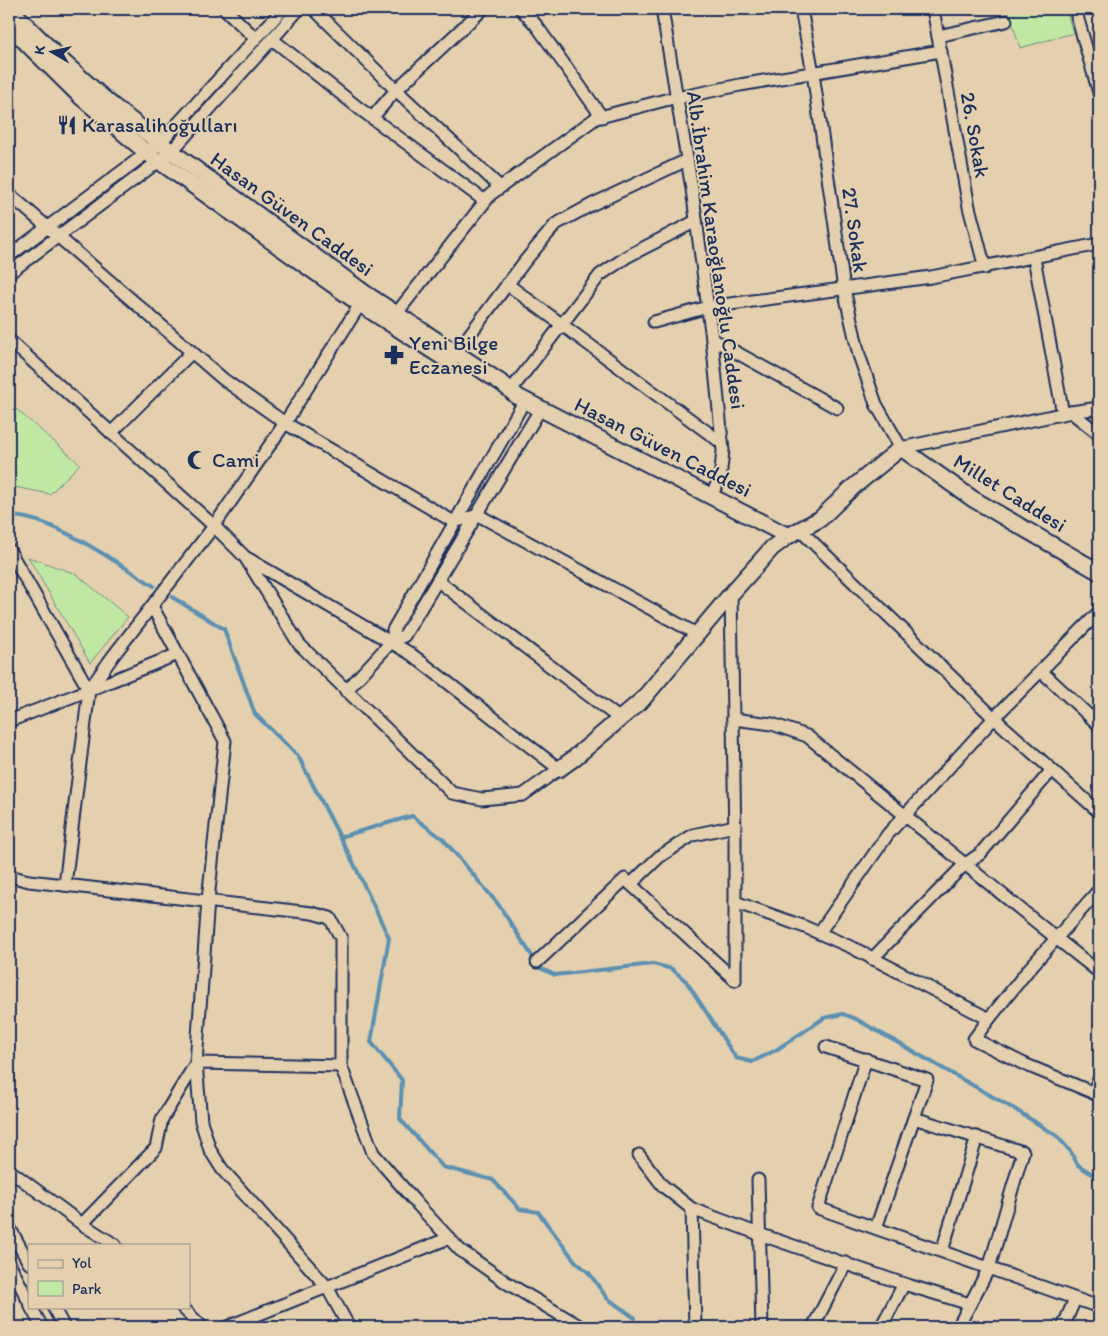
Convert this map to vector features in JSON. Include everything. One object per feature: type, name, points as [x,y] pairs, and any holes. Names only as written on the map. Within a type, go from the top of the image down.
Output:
[{"type":"street","name":"Hasan Güven Caddesi","points":[[10,9],[60,59],[163,152],[363,299],[540,408],[711,495],[794,533]]},
{"type":"street","points":[[225,9],[255,38]]},
{"type":"street","points":[[163,152],[255,38],[283,9]]},
{"type":"street","points":[[9,273],[163,152],[299,9]]},
{"type":"street","points":[[314,9],[396,90],[500,187]]},
{"type":"street","points":[[372,118],[396,90],[483,9]]},
{"type":"street","points":[[521,9],[536,25],[602,117]]},
{"type":"street","name":"Alb.İbrahim Karaoğlanoğlu Caddesi","points":[[662,9],[687,160],[712,339],[723,452],[720,479],[711,495]]},
{"type":"street","name":"27. Sokak","points":[[801,9],[813,73],[844,290],[859,355],[876,404],[902,448]]},
{"type":"street","name":"26. Sokak","points":[[933,9],[969,207],[984,268]]},
{"type":"street","points":[[1075,9],[1099,93]]},
{"type":"street","points":[[938,36],[1006,20]]},
{"type":"street","name":"Hasan Güven Caddesi","points":[[9,26],[81,97],[146,152],[163,152]]},
{"type":"street","points":[[272,39],[372,118],[485,201]]},
{"type":"street","points":[[393,318],[491,194],[596,118],[740,85],[941,51]]},
{"type":"street","points":[[9,256],[146,152]]},
{"type":"street","points":[[454,354],[556,224],[593,204],[687,160]]},
{"type":"street","points":[[9,194],[222,379],[285,423],[454,522],[478,515],[697,634]]},
{"type":"street","points":[[392,641],[393,630],[454,522],[518,396],[561,324],[600,275],[628,256],[696,220]]},
{"type":"street","points":[[654,322],[708,307],[844,290],[984,268],[1099,244]]},
{"type":"street","points":[[1034,258],[1067,413],[1099,434]]},
{"type":"street","points":[[508,284],[722,443]]},
{"type":"street","points":[[65,885],[89,690],[113,656],[214,526],[285,423],[363,299]]},
{"type":"street","name":"Hasan Güven Caddesi","points":[[393,318],[497,392],[518,396]]},
{"type":"street","points":[[712,339],[837,408]]},
{"type":"street","points":[[9,340],[214,526],[245,557],[299,644],[346,691],[452,793],[482,799],[523,794],[573,759],[642,700],[772,548],[820,519],[852,488],[902,448],[1099,408]]},
{"type":"street","points":[[111,433],[192,352]]},
{"type":"street","points":[[346,691],[392,641],[404,636],[478,515],[540,408]]},
{"type":"street","name":"Millet Caddesi","points":[[902,448],[973,499],[1099,572]]},
{"type":"street","points":[[794,533],[994,718],[1099,812]]},
{"type":"street","points":[[9,550],[89,690]]},
{"type":"street","points":[[245,557],[392,641],[559,769]]},
{"type":"street","points":[[438,581],[620,719]]},
{"type":"street","points":[[537,962],[625,879],[735,980],[735,826],[731,594]]},
{"type":"street","points":[[152,606],[225,741],[208,900],[196,1063],[201,1121],[210,1150],[222,1169],[328,1287],[348,1327]]},
{"type":"street","points":[[819,933],[888,834],[994,718],[1099,612]]},
{"type":"street","points":[[9,721],[178,654]]},
{"type":"street","points":[[1041,671],[1099,725]]},
{"type":"street","points":[[733,718],[772,724],[807,736],[964,865],[1099,972]]},
{"type":"street","points":[[872,959],[964,865],[980,854],[1052,770]]},
{"type":"street","points":[[631,884],[659,857],[694,835],[735,826]]},
{"type":"street","points":[[9,876],[65,885],[312,912],[330,918],[341,938],[341,1066],[373,1153],[460,1250],[507,1283],[580,1327]]},
{"type":"street","points":[[9,883],[29,880]]},
{"type":"street","points":[[1099,890],[1056,938],[974,1040],[1024,1064],[1096,1094],[1099,1079]]},
{"type":"street","points":[[735,902],[819,933],[989,1019]]},
{"type":"street","points":[[826,1047],[927,1080],[876,1228]]},
{"type":"street","points":[[866,1059],[818,1208],[1099,1307]]},
{"type":"street","points":[[196,1063],[341,1066]]},
{"type":"street","points":[[82,1224],[156,1148],[162,1118],[196,1063]]},
{"type":"street","points":[[914,1118],[1023,1152],[989,1268],[958,1327]]},
{"type":"street","points":[[942,1251],[977,1137]]},
{"type":"street","points":[[640,1155],[663,1186],[692,1209],[904,1284],[970,1304]]},
{"type":"street","points":[[9,1170],[82,1224],[113,1244]]},
{"type":"street","points":[[758,1180],[763,1327]]},
{"type":"street","points":[[692,1209],[694,1327]]},
{"type":"street","points":[[9,1227],[26,1258],[9,1262],[28,1300]]},
{"type":"street","points":[[227,1327],[449,1238]]},
{"type":"street","points":[[813,1327],[846,1263]]},
{"type":"street","points":[[881,1327],[904,1284]]},
{"type":"street","points":[[1063,1327],[1074,1299]]},
{"type":"street","points":[[31,1308],[38,1326]]},
{"type":"street","points":[[54,1308],[64,1327]]},
{"type":"street","points":[[183,1308],[202,1327]]},
{"type":"green space","points":[[1008,9],[1066,9],[1073,33],[1020,48]]},
{"type":"green space","points":[[9,403],[80,464],[50,494],[9,486]]},
{"type":"green space","points":[[28,557],[76,574],[128,617],[90,663]]},
{"type":"waterway","points":[[9,516],[44,523],[64,532],[84,542],[154,586]]},
{"type":"waterway","points":[[172,597],[224,629],[255,714],[298,756],[354,864],[389,938],[371,1042],[402,1080],[400,1119],[443,1167],[493,1180],[520,1209],[538,1212],[575,1261],[589,1273],[607,1298],[635,1318]]},
{"type":"waterway","points":[[340,837],[412,816],[443,839],[498,904],[540,968],[555,975],[653,964],[672,969],[686,981],[736,1058],[752,1062],[776,1050],[824,1018],[843,1014],[856,1019],[1016,1110],[1057,1136],[1071,1152],[1078,1165],[1092,1174],[1099,1175]]},
{"type":"place","name":"Karasalihoğulları","points":[[67,125]]},
{"type":"place","name":"Yeni Bilge Eczanesi","points":[[394,355]]},
{"type":"place","name":"Cami","points":[[197,460]]}]
